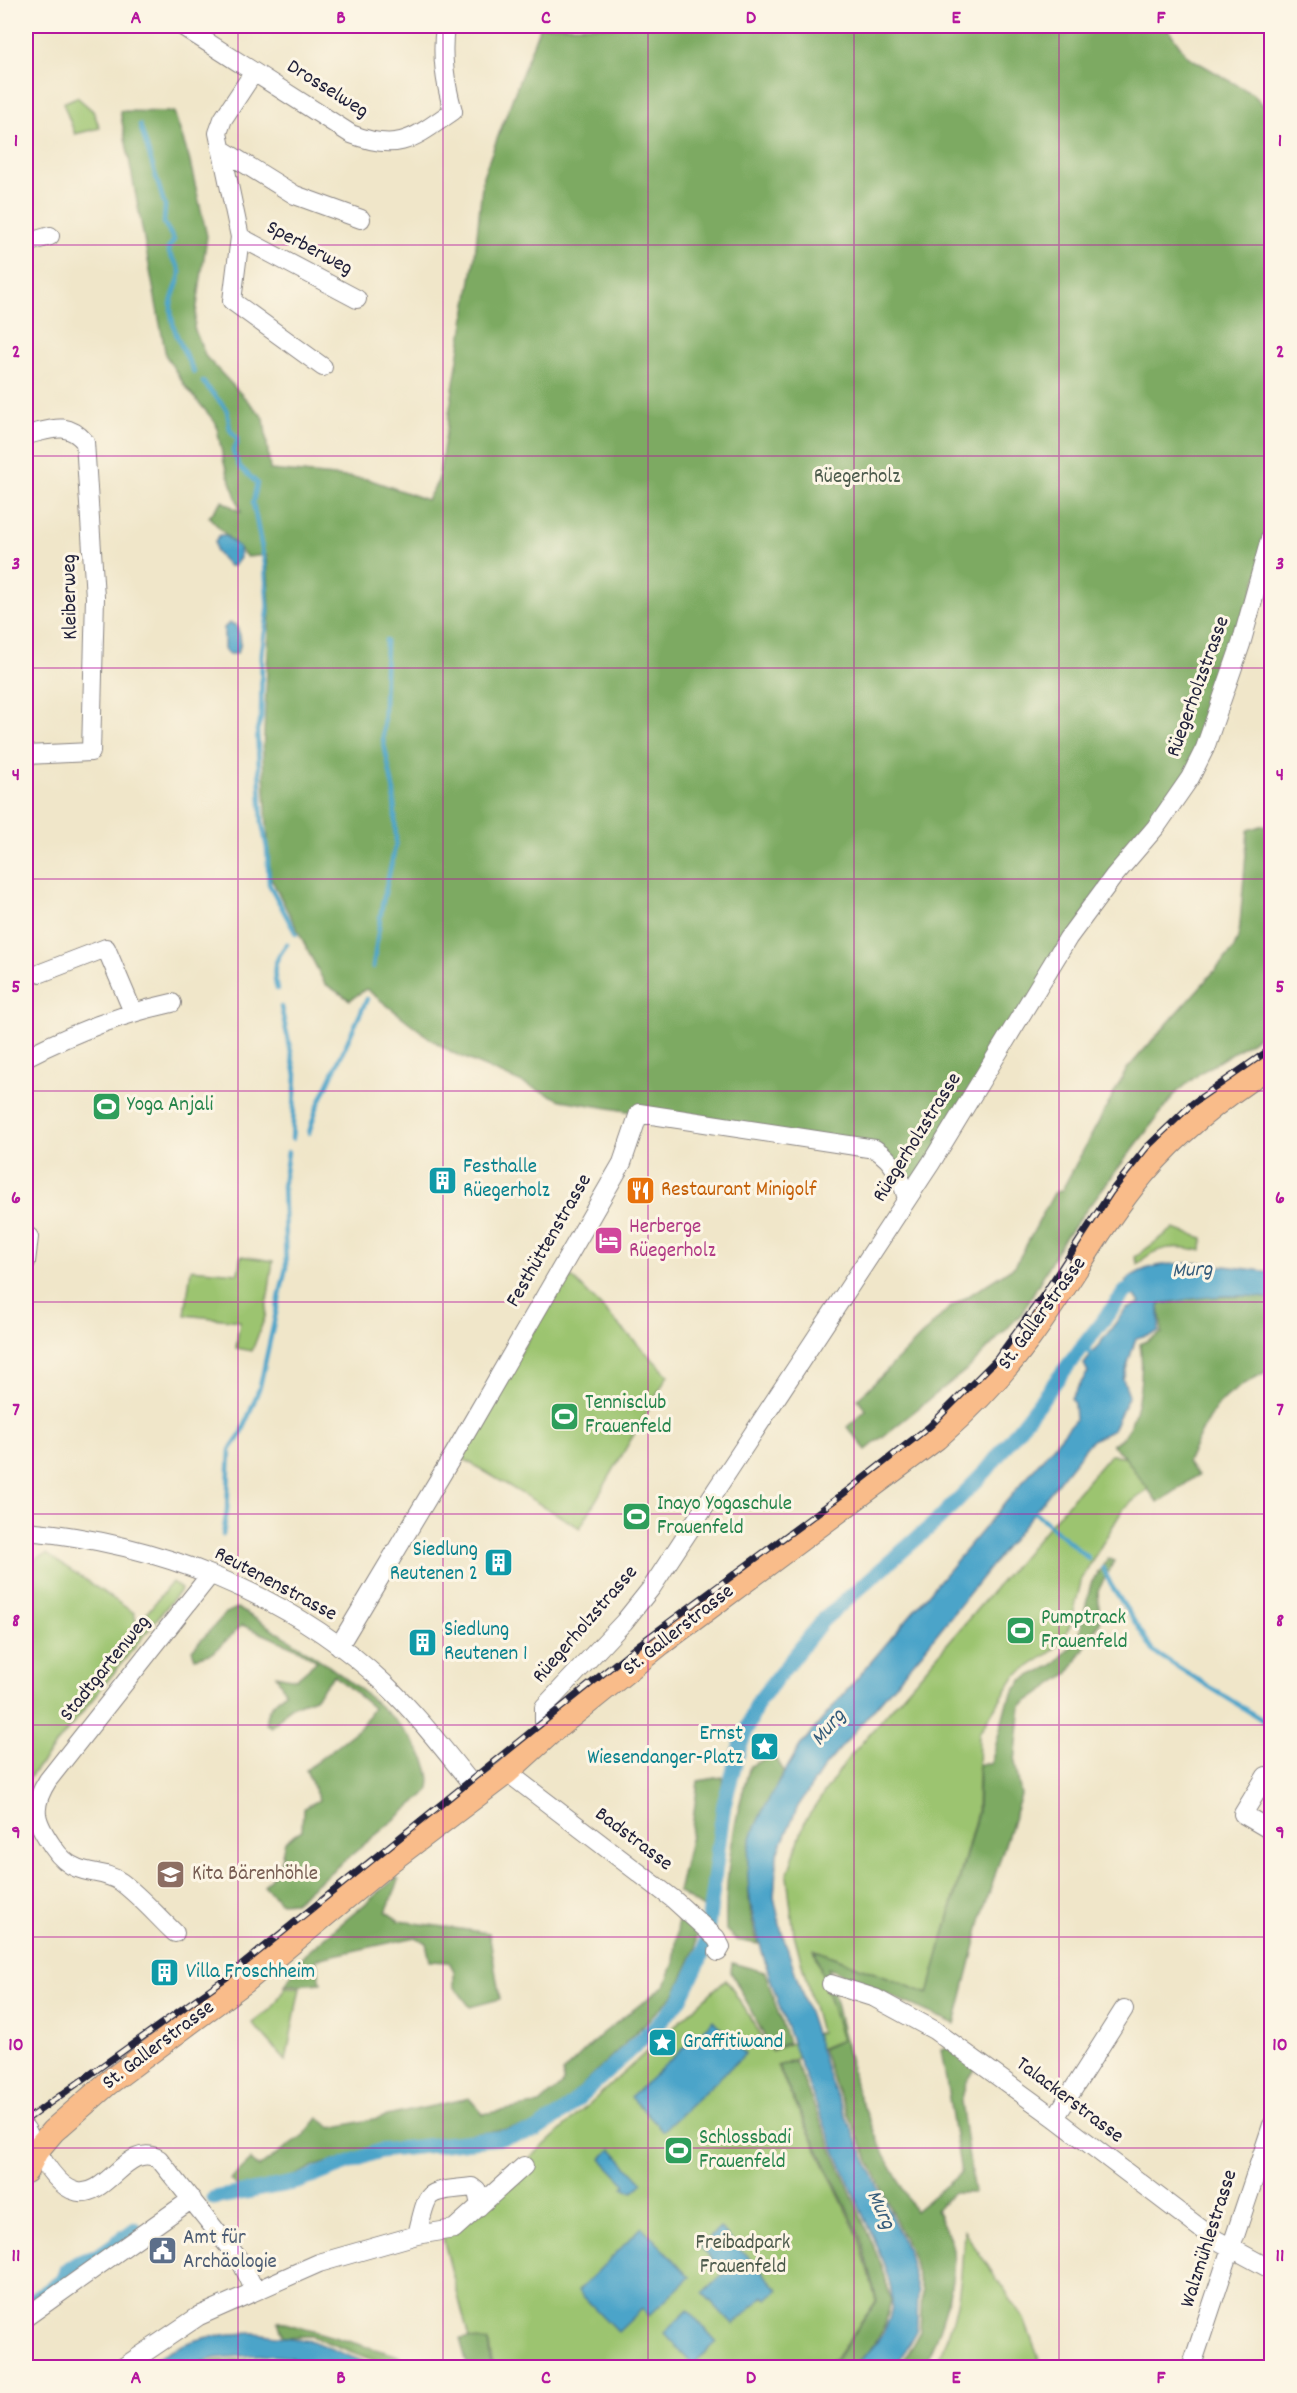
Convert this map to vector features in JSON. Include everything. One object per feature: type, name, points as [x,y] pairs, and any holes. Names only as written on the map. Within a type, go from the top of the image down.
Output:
[{"type":"main road","name":"St. Gallerstrasse","points":[[28,2156],[71,2114],[108,2083],[245,1981],[293,1938],[507,1772],[552,1731],[670,1636],[900,1467],[962,1415],[1028,1340],[1119,1204],[1160,1154],[1206,1111],[1272,1064]]},
{"type":"street","name":"Drosselweg","points":[[182,26],[351,134],[372,143],[393,144],[413,139],[453,111],[445,79],[444,26]]},
{"type":"street","name":"Sperberweg","points":[[254,72],[223,118],[218,133],[240,237],[232,301],[323,367]]},
{"type":"street","name":"Sperberweg","points":[[221,149],[295,195],[361,219]]},
{"type":"street","points":[[26,243],[50,236]]},
{"type":"street","name":"Sperberweg","points":[[240,237],[357,300]]},
{"type":"street","name":"Kleiberweg","points":[[26,435],[64,427],[76,432],[85,442],[95,597],[91,752],[26,755]]},
{"type":"street","name":"Rüegerholzstrasse","points":[[552,1731],[544,1722],[544,1707],[624,1622],[652,1587],[907,1199],[1068,938],[1114,876],[1156,827],[1190,778],[1205,748],[1241,644],[1272,532]]},
{"type":"street","points":[[41,973],[106,948],[133,1012]]},
{"type":"street","points":[[26,1057],[62,1039],[133,1012],[172,1003]]},
{"type":"street","name":"Festhüttenstrasse","points":[[339,1646],[442,1474],[622,1163],[639,1113],[875,1149],[894,1165],[902,1179],[907,1199]]},
{"type":"street","points":[[26,1262],[29,1237]]},
{"type":"street","name":"Reutenenstrasse","points":[[26,1531],[110,1544],[178,1562],[210,1575],[288,1614],[339,1646],[378,1677],[411,1710],[478,1793]]},
{"type":"street","name":"Stadtgartenweg","points":[[175,1933],[121,1882],[110,1875],[78,1869],[58,1854],[38,1825],[36,1810],[39,1793],[106,1703],[210,1575]]},
{"type":"street","name":"Badstrasse","points":[[507,1772],[665,1892],[711,1938]]},
{"type":"street","points":[[1266,1776],[1243,1814],[1272,1831]]},
{"type":"street","name":"Talackerstrasse","points":[[831,1984],[874,1998],[934,2030],[1213,2238],[1232,2246],[1272,2270]]},
{"type":"street","points":[[1055,2118],[1124,2009]]},
{"type":"street","name":"Walzmühlestrasse","points":[[1191,2367],[1272,2125]]},
{"type":"street","points":[[26,2129],[28,2156],[69,2190],[82,2193],[97,2188],[140,2156],[152,2155],[165,2165],[241,2262],[255,2291]]},
{"type":"street","points":[[122,2367],[199,2316],[336,2256],[417,2235],[454,2229],[524,2166]]},
{"type":"street","points":[[417,2235],[426,2199],[433,2192],[472,2187],[477,2191],[480,2206]]},
{"type":"street","points":[[26,2317],[192,2199]]},
{"type":"green space","name":"Rüegerholz","points":[[540,26],[1166,26],[1187,56],[1253,94],[1271,113],[1271,532],[1205,748],[1114,876],[907,1199],[883,1154],[561,1100],[453,1053],[432,1040],[366,989],[350,1000],[325,984],[270,876],[263,755],[270,610],[267,555],[247,557],[209,517],[222,501],[241,512],[224,463],[216,423],[185,386],[166,356],[120,111],[174,112],[189,158],[207,236],[194,328],[206,357],[264,418],[270,470],[368,479],[427,500],[438,481],[475,255],[483,176]]},
{"type":"green space","points":[[77,97],[93,111],[100,128],[75,134],[63,103]]},
{"type":"green space","points":[[1264,825],[1272,829],[1271,1029],[1200,1073],[1175,1094],[1064,1239],[1022,1313],[970,1367],[866,1450],[847,1427],[866,1410],[858,1399],[948,1309],[1015,1266],[1054,1193],[1062,1190],[1127,1069],[1233,950],[1239,935],[1248,830]]},
{"type":"green space","points":[[1173,1229],[1203,1238],[1202,1251],[1168,1248],[1152,1253],[1138,1264],[1135,1257]]},
{"type":"green space","points":[[241,1256],[273,1261],[265,1317],[252,1351],[236,1348],[240,1321],[185,1315],[191,1269],[238,1273]]},
{"type":"green space","name":"Tennisclub Frauenfeld","points":[[573,1278],[668,1375],[580,1528],[460,1457],[563,1279]]},
{"type":"green space","points":[[1257,1296],[1271,1299],[1271,1369],[1238,1388],[1218,1405],[1187,1462],[1198,1475],[1158,1503],[1124,1456],[1112,1445],[1126,1433],[1135,1413],[1141,1378],[1140,1344],[1162,1333],[1159,1304],[1205,1297]]},
{"type":"green space","name":"Freibadpark Frauenfeld","points":[[1110,1455],[1124,1456],[1148,1489],[1123,1509],[1082,1578],[1071,1623],[1063,1639],[1051,1652],[1015,1676],[979,1733],[977,1812],[928,1994],[814,1949],[842,2040],[777,2066],[858,2236],[876,2301],[836,2358],[816,2368],[493,2367],[489,2344],[469,2338],[443,2238],[726,1979],[771,2051],[820,2032],[794,1934],[787,1876],[805,1821],[846,1761]]},
{"type":"green space","points":[[47,1554],[134,1613],[137,1625],[172,1582],[181,1589],[26,1782],[26,1573],[37,1558]]},
{"type":"green space","points":[[1108,1558],[1114,1561],[1098,1591],[1100,1622],[1069,1673],[1021,1706],[1015,1762],[1021,1795],[984,1909],[955,2024],[828,1968],[856,2089],[884,2154],[915,2211],[961,2173],[941,2049],[947,2047],[976,2068],[966,2083],[961,2102],[974,2193],[953,2193],[936,2210],[953,2249],[954,2263],[945,2310],[935,2341],[922,2367],[900,2367],[920,2331],[922,2291],[911,2254],[834,2083],[822,2049],[842,2040],[815,1950],[928,1994],[978,1812],[979,1764],[991,1764],[1007,1702],[1022,1680],[1053,1665],[1078,1640],[1091,1583]]},
{"type":"green space","points":[[237,1608],[288,1639],[357,1687],[388,1714],[413,1742],[428,1768],[428,1792],[294,1902],[281,1903],[264,1886],[279,1868],[285,1841],[302,1830],[303,1809],[319,1800],[306,1770],[360,1728],[373,1708],[334,1675],[315,1698],[290,1707],[272,1727],[266,1724],[269,1710],[285,1692],[276,1675],[296,1679],[317,1661],[298,1649],[242,1625],[213,1653],[195,1658],[192,1650],[226,1613]]},
{"type":"green space","points":[[774,1755],[784,1771],[757,1834],[749,1876],[752,1920],[758,1944],[736,1940],[726,1930],[728,1867],[739,1806],[750,1766]]},
{"type":"green space","points":[[723,1777],[705,1909],[678,1892],[691,1835],[698,1781]]},
{"type":"green space","points":[[396,1878],[399,1881],[386,1912],[400,1921],[489,1933],[500,1999],[470,2007],[454,1986],[454,1971],[449,1962],[430,1961],[426,1943],[416,1937],[316,1959],[321,1983],[285,1986],[303,1956]]},
{"type":"green space","points":[[679,1913],[696,1926],[696,1948],[675,1994],[560,2107],[533,2125],[375,2149],[312,2167],[280,2183],[240,2189],[230,2180],[251,2160],[259,2167],[305,2134],[318,2118],[332,2128],[469,2098],[483,2114],[540,2104],[563,2083],[563,2072],[602,2034],[665,1985],[674,1963]]},
{"type":"green space","points":[[732,1963],[765,1972],[788,2043],[771,2049],[731,1972]]},
{"type":"green space","points":[[300,1987],[286,2061],[252,2023],[272,2008],[285,1988]]},
{"type":"green space","points":[[795,2061],[880,2262],[891,2299],[885,2325],[869,2352],[850,2367],[819,2367],[837,2359],[877,2301],[860,2236],[778,2066]]},
{"type":"green space","points":[[964,2231],[1024,2319],[1042,2367],[933,2367],[949,2333],[958,2301]]},
{"type":"green space","points":[[278,2321],[400,2356],[401,2367],[391,2367],[311,2336],[283,2337]]},
{"type":"green space","points":[[469,2338],[488,2342],[491,2367],[468,2367],[460,2339]]},
{"type":"green space","points":[[262,2359],[272,2367],[183,2367],[216,2361]]},
{"type":"water","points":[[220,535],[224,535],[239,547],[240,558],[234,566],[229,566],[216,552],[215,541]]},
{"type":"water","points":[[229,623],[236,625],[240,636],[240,648],[236,654],[229,654],[224,649],[224,628]]},
{"type":"water","name":"Murg","points":[[1201,1263],[1271,1272],[1271,1299],[1229,1296],[1159,1304],[1159,1332],[1136,1338],[1123,1379],[1129,1395],[1113,1430],[1092,1440],[923,1651],[822,1770],[797,1808],[777,1855],[774,1897],[781,1929],[831,2083],[908,2253],[918,2292],[917,2329],[896,2367],[852,2367],[874,2346],[885,2329],[891,2309],[891,2288],[877,2248],[803,2070],[764,1958],[754,1922],[748,1885],[749,1847],[752,1836],[771,1796],[800,1746],[1075,1420],[1074,1404],[1071,1398],[1088,1372],[1084,1364],[1126,1309],[1140,1303],[1125,1281],[1152,1267]]},
{"type":"water","points":[[713,2020],[745,2054],[663,2131],[631,2097]]},
{"type":"water","points":[[611,2149],[643,2183],[633,2192],[623,2187],[626,2185],[601,2159]]},
{"type":"water","points":[[642,2227],[690,2277],[649,2316],[642,2309],[618,2332],[578,2291]]},
{"type":"water","points":[[720,2228],[778,2289],[767,2299],[764,2296],[733,2325],[703,2293],[724,2273],[700,2247]]},
{"type":"water","points":[[688,2310],[717,2342],[693,2364],[664,2333]]},
{"type":"water","points":[[256,2333],[312,2341],[377,2367],[316,2367],[290,2357],[255,2355],[216,2358],[178,2367],[140,2367],[170,2350],[195,2340],[222,2335]]},
{"type":"waterway","points":[[140,125],[165,206],[164,223],[174,240],[168,249],[180,270],[171,305],[171,314],[178,340],[194,372]]},
{"type":"waterway","points":[[203,382],[227,410],[230,430],[237,438],[233,451],[239,466],[257,483],[253,503],[265,564],[268,612],[262,652],[261,718],[257,730],[262,823],[267,848],[269,884],[296,934]]},
{"type":"waterway","points":[[373,967],[382,906],[396,843],[394,792],[383,739],[386,640]]},
{"type":"waterway","points":[[277,989],[275,965],[287,944]]},
{"type":"waterway","points":[[309,1133],[316,1110],[367,999]]},
{"type":"waterway","points":[[281,1007],[296,1075],[292,1139]]},
{"type":"waterway","points":[[223,1535],[227,1511],[230,1450],[242,1433],[260,1386],[286,1267],[283,1185],[288,1152]]},
{"type":"waterway","points":[[214,2198],[298,2182],[379,2151],[500,2138],[535,2131],[564,2112],[663,2019],[681,1999],[705,1949],[724,1804],[740,1746],[758,1702],[823,1620],[938,1520],[987,1470],[1125,1292],[1148,1280]]},
{"type":"waterway","points":[[1083,1346],[1097,1359]]},
{"type":"waterway","points":[[1031,1509],[1088,1558]]},
{"type":"waterway","points":[[1103,1568],[1111,1585],[1154,1652],[1272,1726]]},
{"type":"waterway","points":[[84,2266],[135,2229]]},
{"type":"waterway","points":[[26,2306],[63,2280],[66,2270],[92,2257]]},
{"type":"railway","points":[[26,2120],[227,1977],[641,1643],[851,1488],[930,1426],[996,1360],[1045,1293],[1111,1192],[1146,1148],[1193,1103],[1272,1048]]},
{"type":"place","name":"Yoga Anjali","points":[[106,1106]]},
{"type":"place","name":"Festhalle Rüegerholz","points":[[442,1180]]},
{"type":"place","name":"Restaurant Minigolf","points":[[640,1191]]},
{"type":"place","name":"Herberge Rüegerholz","points":[[608,1240]]},
{"type":"place","name":"Tennisclub Frauenfeld","points":[[564,1416]]},
{"type":"place","name":"Inayo Yogaschule Frauenfeld","points":[[636,1517]]},
{"type":"place","name":"Siedlung Reutenen 2","points":[[499,1563]]},
{"type":"place","name":"Pumptrack Frauenfeld","points":[[1020,1631]]},
{"type":"place","name":"Siedlung Reutenen 1","points":[[423,1643]]},
{"type":"place","name":"Ernst Wiesendanger-Platz","points":[[764,1747]]},
{"type":"place","name":"Kita Bärenhöhle","points":[[171,1875]]},
{"type":"place","name":"Villa Froschheim","points":[[165,1973]]},
{"type":"place","name":"Graffitiwand","points":[[662,2043]]},
{"type":"place","name":"Schlossbadi Frauenfeld","points":[[678,2151]]},
{"type":"place","name":"Amt für Archäologie","points":[[162,2251]]}]
